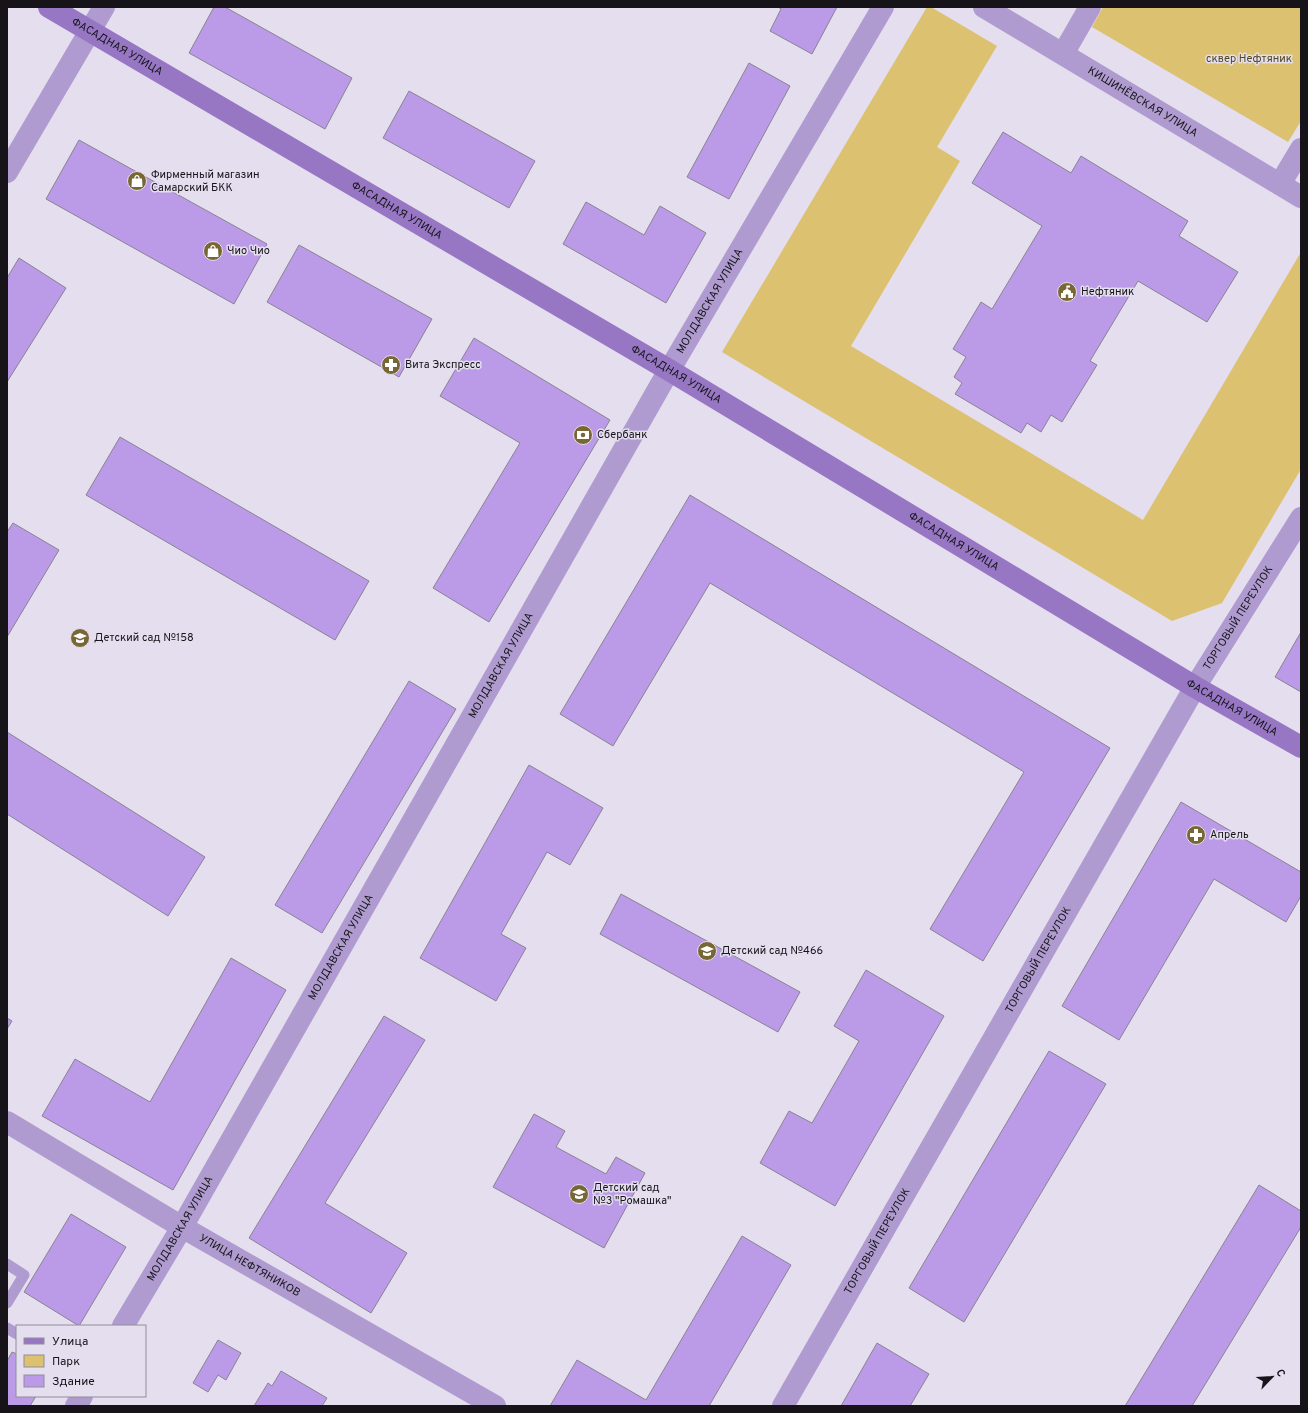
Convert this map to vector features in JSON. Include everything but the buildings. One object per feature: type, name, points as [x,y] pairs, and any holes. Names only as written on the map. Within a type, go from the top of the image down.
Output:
[{"type":"main road","name":"ФАСАДНАЯ УЛИЦА","points":[[49,7],[669,370],[1195,686],[1301,747]]},
{"type":"street","points":[[7,172],[104,7]]},
{"type":"street","name":"МОЛДАВСКАЯ УЛИЦА","points":[[124,1325],[182,1227],[669,370],[883,7]]},
{"type":"street","name":"КИШИНЁВСКАЯ УЛИЦА","points":[[984,7],[1301,197]]},
{"type":"street","points":[[1063,54],[1090,7]]},
{"type":"street","points":[[1280,184],[1301,149]]},
{"type":"street","name":"ТОРГОВЫЙ ПЕРЕУЛОК","points":[[783,1406],[1195,686],[1301,518]]},
{"type":"street","name":"УЛИЦА НЕФТЯНИКОВ","points":[[7,1122],[182,1227],[495,1406]]},
{"type":"street","points":[[76,1406],[81,1397]]},
{"type":"lane","points":[[7,1264],[24,1275],[7,1303]]},
{"type":"lane","points":[[7,1328],[16,1333]]},
{"type":"green space","points":[[927,7],[931,7],[997,46],[937,147],[960,161],[851,346],[1143,520],[1301,252],[1301,469],[1222,603],[1172,621],[722,352]]},
{"type":"green space","name":"сквер Нефтяник","points":[[1103,7],[1301,7],[1301,121],[1288,142],[1092,27]]},
{"type":"place","name":"Фирменный магазин Самарский БКК","points":[[137,181]]},
{"type":"place","name":"Чио Чио","points":[[213,251]]},
{"type":"place","name":"Нефтяник","points":[[1067,292]]},
{"type":"place","name":"Вита Экспресс","points":[[391,365]]},
{"type":"place","name":"Сбербанк","points":[[583,435]]},
{"type":"place","name":"Детский сад №158","points":[[80,638]]},
{"type":"place","name":"Апрель","points":[[1196,835]]},
{"type":"place","name":"Детский сад №466","points":[[707,951]]},
{"type":"place","name":"Детский сад №3 \"Ромашка\"","points":[[579,1194]]}]
